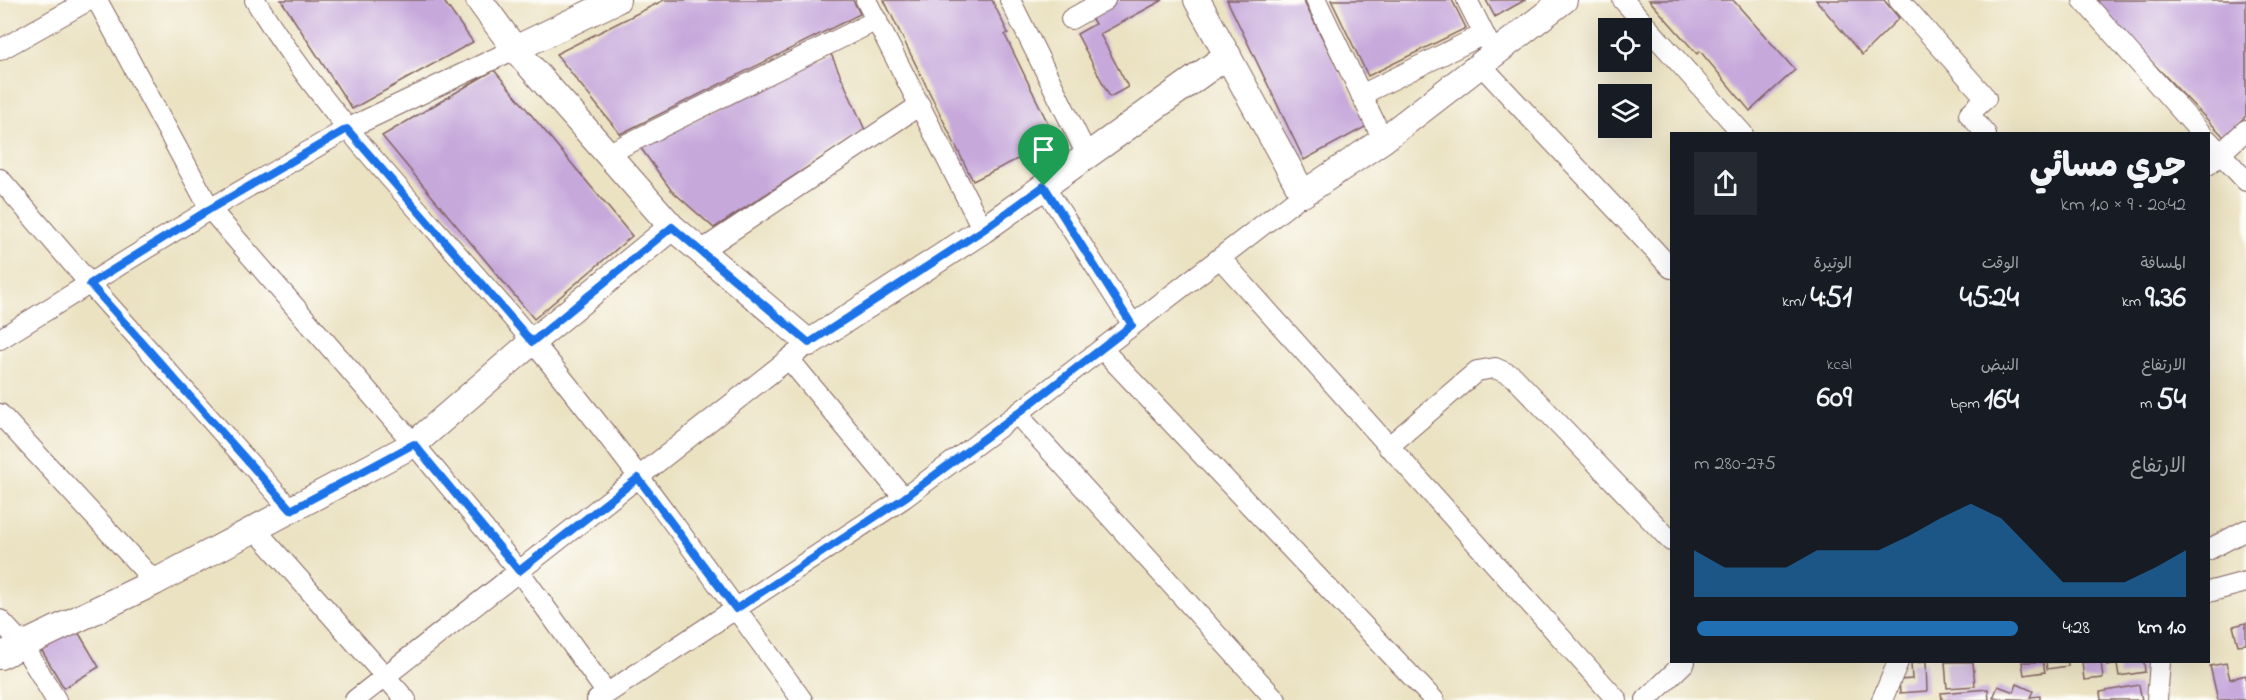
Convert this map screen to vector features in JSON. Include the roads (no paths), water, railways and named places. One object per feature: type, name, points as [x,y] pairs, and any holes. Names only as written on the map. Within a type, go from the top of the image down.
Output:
[{"type":"street","points":[[0,50],[89,0]]},
{"type":"street","points":[[97,0],[210,209],[414,444],[519,571],[602,696],[904,498],[1303,194],[1383,140],[1486,51],[1564,0]]},
{"type":"street","points":[[255,0],[283,45],[347,129],[532,342],[638,478],[802,700]]},
{"type":"street","points":[[479,0],[515,49],[672,227],[809,343]]},
{"type":"street","points":[[0,339],[210,209],[347,129],[617,0]]},
{"type":"street","points":[[866,0],[983,230]]},
{"type":"street","points":[[1010,0],[1087,155]]},
{"type":"street","points":[[1071,19],[1105,0]]},
{"type":"street","points":[[1197,0],[1303,194]]},
{"type":"street","points":[[1316,0],[1383,140]]},
{"type":"street","points":[[1467,0],[1486,51],[1670,267]]},
{"type":"street","points":[[1623,0],[1741,132]]},
{"type":"street","points":[[1899,0],[1986,98],[1969,114],[1984,132]]},
{"type":"street","points":[[2083,0],[2200,132]]},
{"type":"street","points":[[608,154],[877,20]]},
{"type":"street","points":[[1361,95],[1486,51]]},
{"type":"street","points":[[355,700],[809,343],[983,230],[1228,55]]},
{"type":"street","points":[[701,251],[920,105]]},
{"type":"street","points":[[2246,130],[2212,153],[2246,182]]},
{"type":"street","points":[[0,179],[291,510]]},
{"type":"street","points":[[1044,186],[1132,325]]},
{"type":"street","points":[[11,651],[155,582],[414,444],[532,342],[672,227]]},
{"type":"street","points":[[1220,258],[1617,700]]},
{"type":"street","points":[[1102,349],[1434,700]]},
{"type":"street","points":[[789,359],[904,498]]},
{"type":"street","points":[[1388,447],[1477,371],[1495,368],[1513,376],[1670,540]]},
{"type":"street","points":[[0,414],[155,582]]},
{"type":"street","points":[[1017,414],[1276,700]]},
{"type":"street","points":[[255,529],[405,700]]},
{"type":"street","points":[[2210,549],[2246,530]]},
{"type":"street","points":[[2210,591],[2246,582]]},
{"type":"street","points":[[0,621],[11,651],[56,700]]},
{"type":"street","points":[[1646,700],[1684,663]]},
{"type":"street","points":[[1882,700],[1898,663]]},
{"type":"street","points":[[2157,700],[2160,663]]}]
